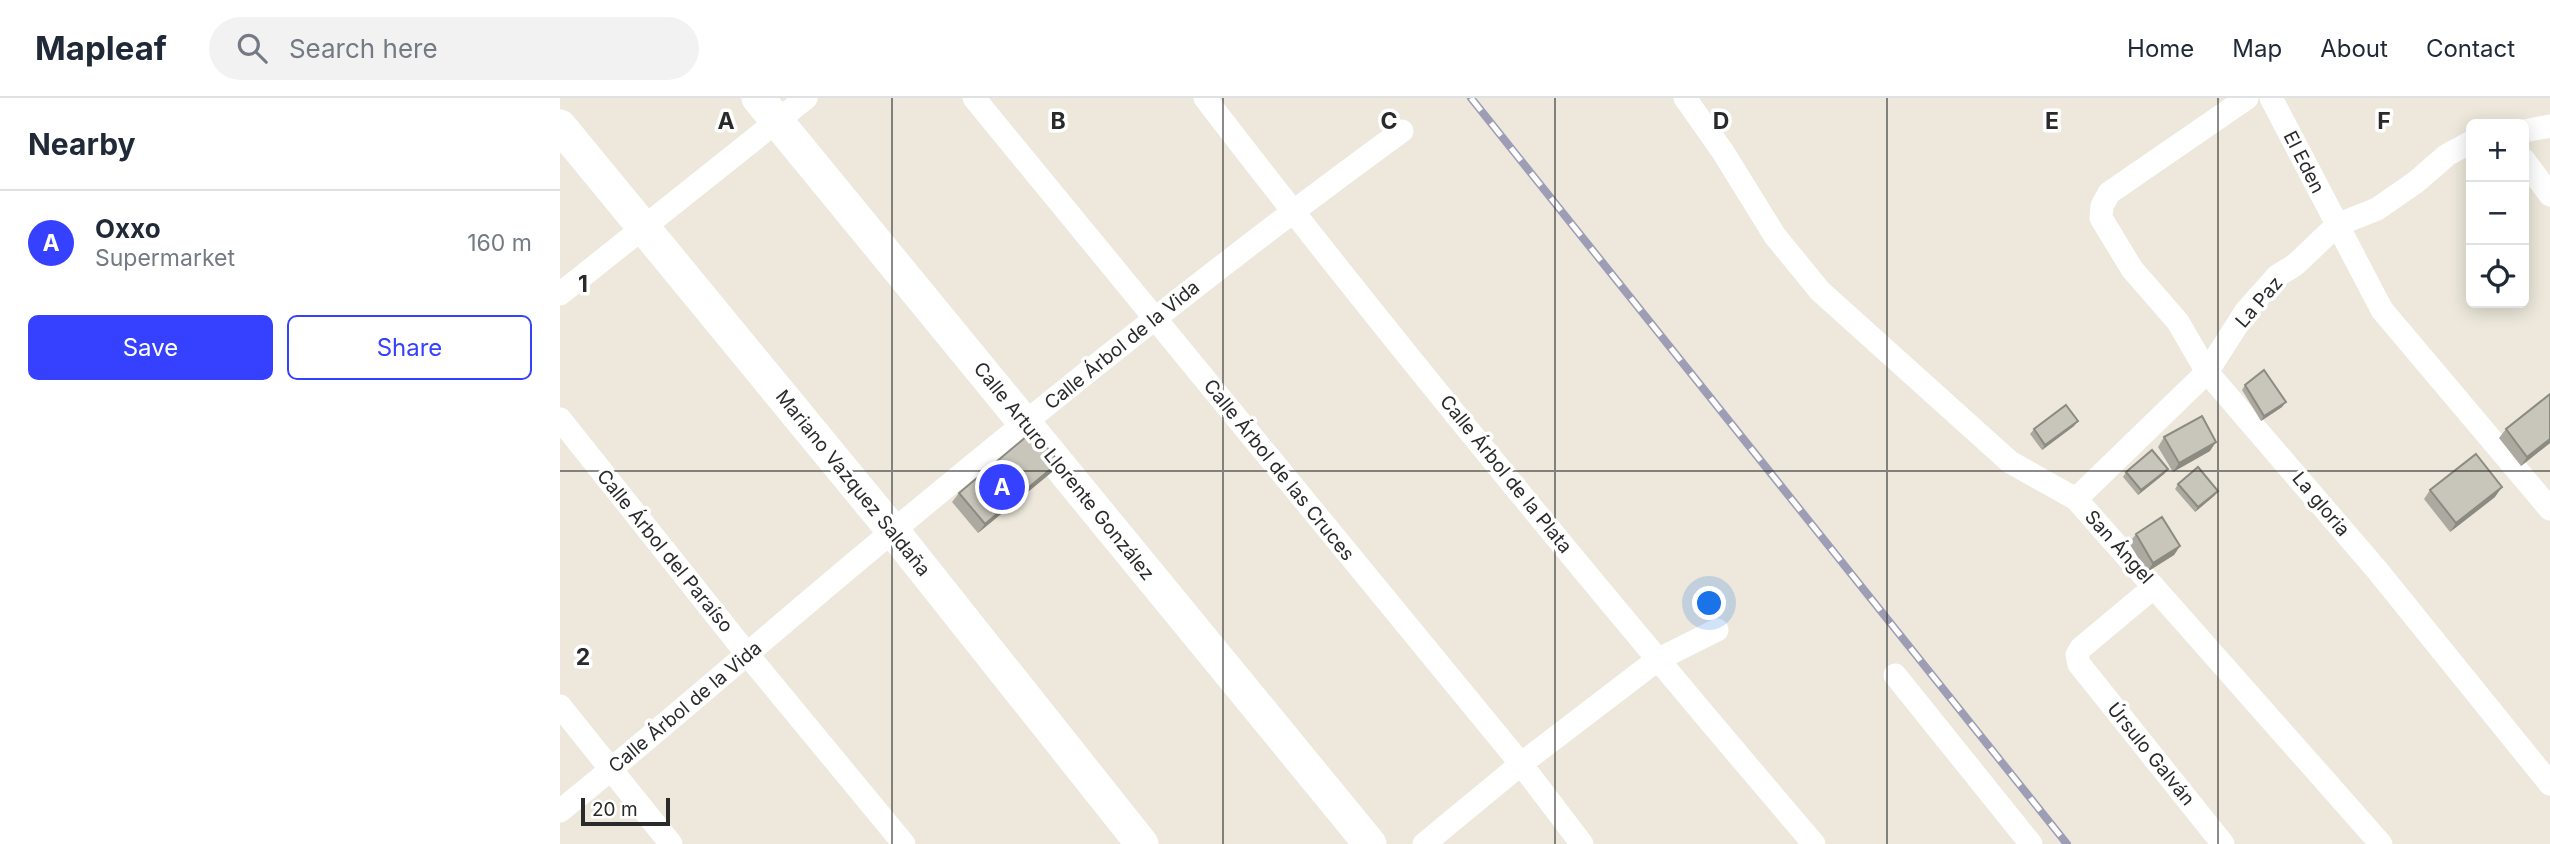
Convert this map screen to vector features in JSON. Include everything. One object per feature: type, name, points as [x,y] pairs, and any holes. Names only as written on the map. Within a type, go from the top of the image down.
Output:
[{"type":"street","points":[[560,294],[642,227],[767,110],[806,98]]},
{"type":"street","name":"Calle Árbol de las Cruces","points":[[974,98],[1521,764],[1582,844]]},
{"type":"street","name":"Calle Árbol de la Plata","points":[[1205,98],[1292,211],[1657,660],[1814,844]]},
{"type":"street","name":"San Ángel","points":[[1685,98],[1723,152],[1775,236],[1820,291],[2010,462],[2076,499],[2381,844]]},
{"type":"street","name":"La gloria","points":[[2248,98],[2109,193],[2102,206],[2101,219],[2132,269],[2178,322],[2207,372],[2377,570],[2550,783]]},
{"type":"street","name":"El Eden","points":[[2272,98],[2337,225]]},
{"type":"street","name":"Calle Arturo Llorente González","points":[[767,110],[1370,844]]},
{"type":"street","name":"Mariano Vazquez Saldaña","points":[[560,126],[893,531],[1142,844]]},
{"type":"street","points":[[2529,130],[2550,126]]},
{"type":"street","name":"Calle Árbol de la Vida","points":[[560,811],[1153,317],[1402,131]]},
{"type":"street","name":"La Paz","points":[[2076,499],[2207,372],[2246,311],[2277,276],[2295,265],[2337,225],[2376,209],[2416,182],[2447,155],[2466,145]]},
{"type":"street","points":[[2529,167],[2550,195]]},
{"type":"street","points":[[2337,225],[2382,310],[2550,509]]},
{"type":"street","name":"Calle Árbol del Paraíso","points":[[560,419],[747,654],[904,844]]},
{"type":"street","name":"Úrsulo Galván","points":[[2154,587],[2081,648],[2077,655],[2079,664],[2223,844]]},
{"type":"street","points":[[1424,844],[1521,764],[1657,660],[1717,631]]},
{"type":"street","points":[[1895,674],[2031,844]]},
{"type":"street","points":[[560,706],[671,844]]},
{"type":"building","points":[[2264,370],[2286,402],[2264,416],[2245,385]]},
{"type":"building","points":[[2550,394],[2550,439],[2527,457],[2506,429]]},
{"type":"building","points":[[2066,405],[2078,421],[2045,445],[2034,429]]},
{"type":"building","points":[[2202,416],[2216,442],[2179,463],[2164,437]]},
{"type":"building","points":[[1033,431],[1059,462],[985,524],[959,493]]},
{"type":"building","points":[[2152,450],[2168,469],[2141,490],[2126,472]]},
{"type":"building","points":[[2476,454],[2502,487],[2456,523],[2430,490]]},
{"type":"building","points":[[2198,467],[2218,491],[2198,507],[2178,484]]},
{"type":"building","points":[[2162,517],[2180,546],[2153,563],[2136,534]]},
{"type":"railway","points":[[1471,98],[2067,844]]},
{"type":"place","name":"Oxxo","points":[[1002,487]]}]
